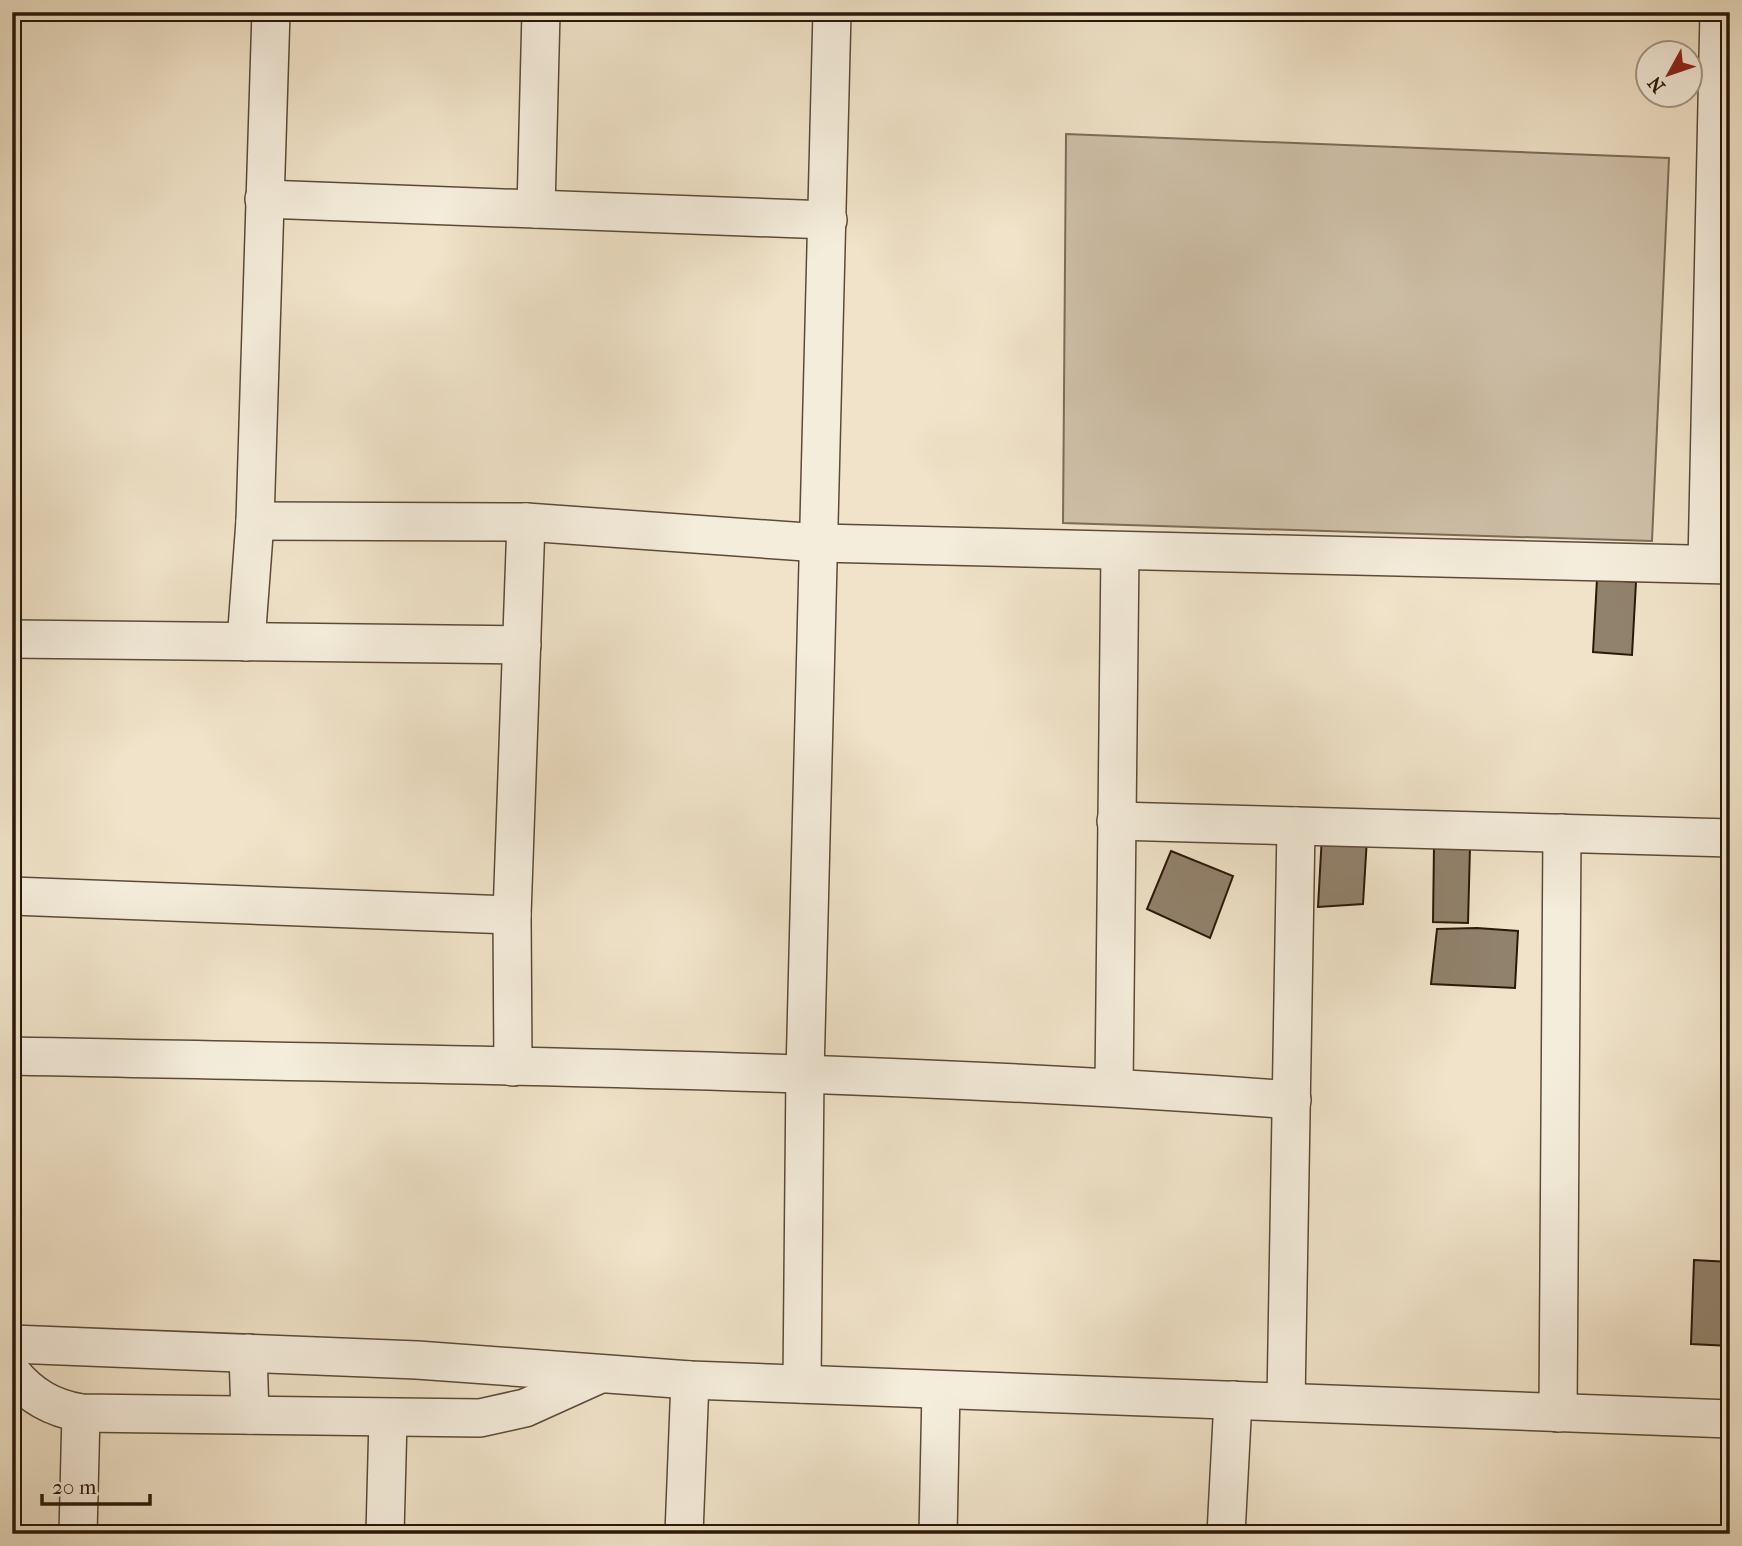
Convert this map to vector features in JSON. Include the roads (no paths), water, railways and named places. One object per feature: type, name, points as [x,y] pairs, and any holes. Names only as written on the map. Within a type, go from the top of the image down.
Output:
[{"type":"street","points":[[246,642],[255,521],[271,12]]},
{"type":"street","points":[[536,209],[541,12]]},
{"type":"street","points":[[802,1384],[805,1073],[832,12]]},
{"type":"street","points":[[255,521],[526,522],[820,544],[1718,564],[1723,164],[1719,12]]},
{"type":"street","points":[[264,199],[828,220]]},
{"type":"street","points":[[513,1067],[512,915],[526,522]]},
{"type":"street","points":[[1114,1087],[1119,551]]},
{"type":"street","points":[[12,639],[523,645]]},
{"type":"street","points":[[1116,821],[1730,838]]},
{"type":"street","points":[[1286,1402],[1296,826]]},
{"type":"street","points":[[1558,1413],[1562,833]]},
{"type":"street","points":[[12,896],[512,915]]},
{"type":"street","points":[[12,1056],[805,1073],[1114,1087],[1292,1100]]},
{"type":"street","points":[[12,1344],[416,1360],[690,1380],[1730,1419]]},
{"type":"street","points":[[248,1353],[250,1415]]},
{"type":"street","points":[[12,1373],[25,1388],[47,1404],[81,1413],[388,1419],[500,1416],[602,1373]]},
{"type":"street","points":[[684,1534],[690,1380]]},
{"type":"street","points":[[938,1534],[941,1390]]},
{"type":"street","points":[[1226,1534],[1233,1400]]},
{"type":"street","points":[[78,1534],[81,1413]]},
{"type":"street","points":[[385,1534],[388,1419]]}]
